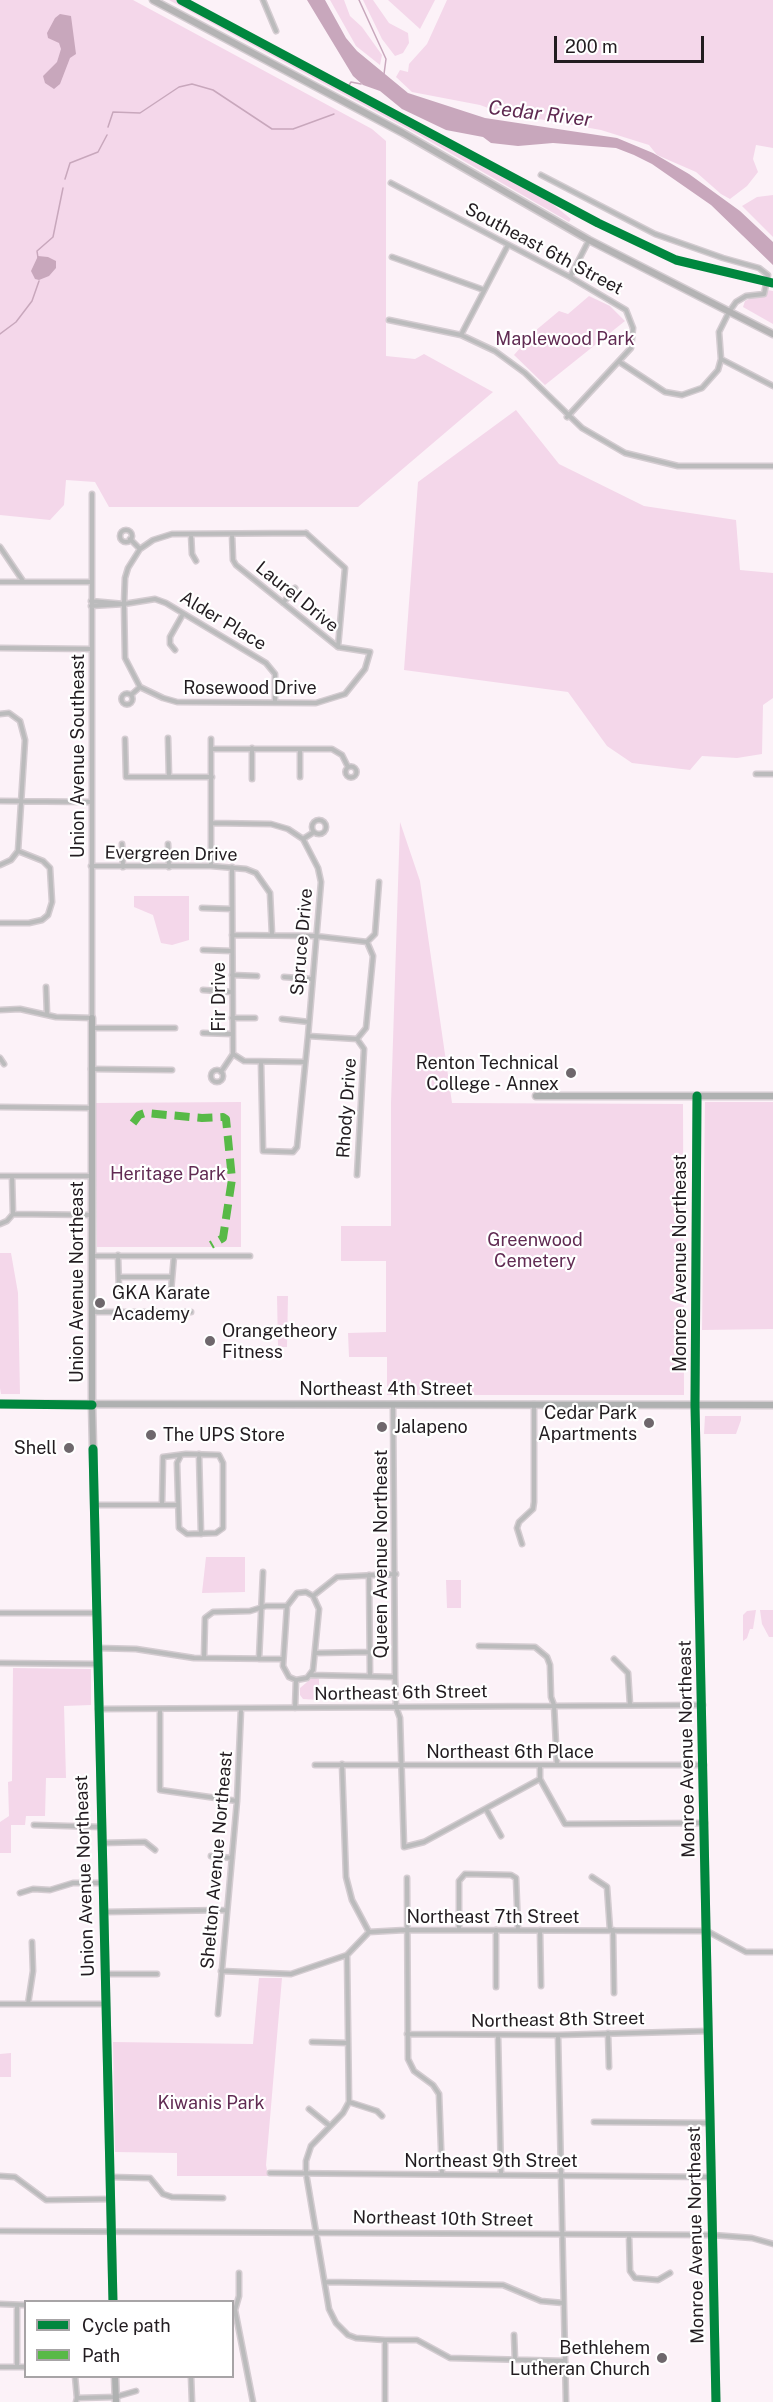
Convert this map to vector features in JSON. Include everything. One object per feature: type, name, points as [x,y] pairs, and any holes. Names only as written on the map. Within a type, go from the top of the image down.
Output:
[{"type":"main road","points":[[153,0],[403,133],[589,240],[773,334]]},
{"type":"street","points":[[263,0],[276,31]]},
{"type":"street","points":[[541,175],[655,234],[765,271],[768,277],[764,294],[746,296],[736,302],[729,312],[719,332],[721,359],[710,381],[702,388],[682,395],[665,393],[621,363]]},
{"type":"street","name":"Southeast 6th Street","points":[[391,183],[620,304],[630,316],[634,338],[631,348],[621,363],[567,417]]},
{"type":"street","points":[[570,277],[589,240]]},
{"type":"street","points":[[461,334],[508,245]]},
{"type":"street","points":[[393,257],[484,290]]},
{"type":"street","points":[[389,320],[461,334],[512,362],[567,417],[597,438],[625,453],[656,462],[699,467],[773,466]]},
{"type":"street","points":[[721,359],[773,386]]},
{"type":"street","name":"Union Avenue Southeast","points":[[92,494],[92,1018]]},
{"type":"street","points":[[131,695],[140,687],[125,658],[124,604],[128,568],[140,549],[164,536],[306,533],[345,568],[338,647]]},
{"type":"street","points":[[191,534],[192,554],[196,561]]},
{"type":"street","name":"Laurel Drive","points":[[232,534],[233,560],[236,565],[338,647]]},
{"type":"street","points":[[130,539],[140,549]]},
{"type":"street","points":[[0,547],[24,582]]},
{"type":"street","points":[[0,582],[91,582]]},
{"type":"street","points":[[283,603],[295,588]]},
{"type":"street","name":"Alder Place","points":[[91,603],[124,604],[155,599],[183,614],[272,668],[275,674],[275,702]]},
{"type":"street","points":[[175,651],[170,644],[170,637],[183,614]]},
{"type":"street","name":"Rosewood Drive","points":[[140,687],[177,702],[316,703],[333,700],[345,694],[356,682],[365,669],[370,652],[338,647]]},
{"type":"street","points":[[0,648],[91,649]]},
{"type":"street","points":[[0,714],[9,713],[20,721],[25,740],[18,851],[11,860],[0,865]]},
{"type":"street","points":[[125,738],[126,777],[212,777]]},
{"type":"street","points":[[168,738],[169,777]]},
{"type":"street","points":[[211,738],[211,866]]},
{"type":"street","points":[[252,748],[252,779]]},
{"type":"street","points":[[212,749],[332,749],[342,755],[348,767]]},
{"type":"street","points":[[300,749],[300,777]]},
{"type":"street","points":[[756,774],[773,774]]},
{"type":"street","points":[[0,801],[91,802]]},
{"type":"street","points":[[211,823],[271,824],[288,829],[303,839],[314,832]]},
{"type":"street","name":"Spruce Drive","points":[[261,1062],[263,1151],[287,1154],[297,1147],[321,882],[318,868],[303,839]]},
{"type":"street","points":[[123,844],[123,867]]},
{"type":"street","points":[[168,844],[169,867]]},
{"type":"street","points":[[0,923],[28,923],[42,920],[48,915],[52,903],[50,868],[43,861],[18,851]]},
{"type":"street","name":"Evergreen Drive","points":[[91,866],[211,866],[232,867],[256,873],[266,884],[273,909],[272,934]]},
{"type":"street","name":"Fir Drive","points":[[232,867],[233,1054],[244,1061],[305,1062]]},
{"type":"street","name":"Rhody Drive","points":[[357,1175],[364,1049],[357,1039],[366,1028],[373,956],[367,942],[375,934],[379,882]]},
{"type":"street","points":[[202,908],[232,909]]},
{"type":"street","points":[[232,935],[315,936],[367,942]]},
{"type":"street","points":[[202,950],[232,951]]},
{"type":"street","points":[[232,975],[257,976]]},
{"type":"street","points":[[284,977],[311,979]]},
{"type":"street","points":[[46,987],[47,1014]]},
{"type":"street","points":[[203,990],[232,992]]},
{"type":"street","points":[[0,1010],[20,1009],[92,1018]]},
{"type":"street","name":"Union Avenue Northeast","points":[[92,1018],[92,1405],[113,2300]]},
{"type":"street","points":[[232,1018],[255,1018]]},
{"type":"street","points":[[282,1018],[309,1022]]},
{"type":"street","points":[[92,1028],[175,1028]]},
{"type":"street","points":[[203,1033],[232,1034]]},
{"type":"street","points":[[308,1036],[357,1039]]},
{"type":"street","points":[[221,1072],[233,1054]]},
{"type":"street","points":[[0,1058],[4,1064]]},
{"type":"street","points":[[91,1069],[172,1070]]},
{"type":"street","points":[[536,1096],[773,1096]]},
{"type":"street","name":"Monroe Avenue Northeast","points":[[697,1096],[696,1405],[704,1705],[716,2402]]},
{"type":"street","points":[[0,1107],[91,1108]]},
{"type":"street","points":[[0,1176],[92,1176]]},
{"type":"street","points":[[0,1224],[8,1221],[13,1214],[12,1176]]},
{"type":"street","points":[[13,1214],[92,1215]]},
{"type":"street","points":[[118,1255],[119,1291]]},
{"type":"street","points":[[91,1256],[250,1256]]},
{"type":"street","points":[[171,1291],[170,1277],[174,1256]]},
{"type":"street","points":[[119,1276],[170,1277]]},
{"type":"street","points":[[91,1312],[191,1312]]},
{"type":"street","name":"Northeast 4th Street","points":[[0,1404],[773,1405]]},
{"type":"street","name":"Queen Avenue Northeast","points":[[393,1404],[395,1677],[396,1707],[400,1718],[404,1847],[424,1842],[486,1809]]},
{"type":"street","points":[[522,1544],[517,1528],[519,1522],[533,1509],[534,1502],[534,1404]]},
{"type":"street","points":[[199,1454],[201,1534]]},
{"type":"street","points":[[162,1505],[162,1460],[166,1455],[180,1457],[216,1454],[221,1457],[224,1526],[221,1531],[201,1534],[187,1534],[181,1531],[177,1463],[180,1457]]},
{"type":"street","points":[[94,1505],[178,1505]]},
{"type":"street","points":[[259,1659],[263,1572]]},
{"type":"street","points":[[313,1596],[337,1577],[396,1574]]},
{"type":"street","points":[[369,1575],[370,1676]]},
{"type":"street","points":[[296,1680],[287,1674],[283,1659],[288,1606],[297,1593],[306,1592],[313,1596],[319,1609],[311,1675]]},
{"type":"street","points":[[204,1658],[205,1618],[213,1612],[250,1611],[261,1607],[288,1606]]},
{"type":"street","points":[[0,1613],[97,1613]]},
{"type":"street","points":[[478,1647],[524,1646],[541,1650],[550,1665],[557,1765]]},
{"type":"street","points":[[97,1648],[136,1649],[157,1654],[204,1658],[283,1659]]},
{"type":"street","points":[[315,1653],[369,1652]]},
{"type":"street","points":[[614,1659],[628,1673],[630,1705]]},
{"type":"street","points":[[0,1662],[98,1664]]},
{"type":"street","points":[[296,1680],[311,1675],[395,1677]]},
{"type":"street","points":[[295,1708],[296,1680]]},
{"type":"street","name":"Northeast 6th Street","points":[[98,1709],[704,1705]]},
{"type":"street","points":[[160,1709],[160,1790],[237,1801]]},
{"type":"street","name":"Shelton Avenue Northeast","points":[[218,2014],[237,1801],[241,1709]]},
{"type":"street","points":[[221,1971],[291,1974],[347,1955],[369,1932],[352,1900],[346,1877],[342,1764]]},
{"type":"street","name":"Northeast 6th Place","points":[[315,1765],[705,1765]]},
{"type":"street","points":[[540,1765],[540,1779],[565,1824],[706,1823]]},
{"type":"street","points":[[501,1836],[486,1809],[540,1779]]},
{"type":"street","points":[[34,1825],[101,1827]]},
{"type":"street","points":[[101,1843],[145,1842],[155,1850]]},
{"type":"street","points":[[211,1856],[232,1858]]},
{"type":"street","points":[[459,1930],[459,1881],[465,1874],[511,1875],[517,1880],[518,1930]]},
{"type":"street","points":[[592,1877],[607,1887],[612,1930],[614,1992]]},
{"type":"street","points":[[407,1878],[405,1930],[407,2034],[411,2066],[433,2085],[439,2094],[442,2174]]},
{"type":"street","points":[[20,1893],[33,1889],[50,1890],[73,1883],[103,1883]]},
{"type":"street","points":[[103,1912],[227,1910]]},
{"type":"street","name":"Northeast 7th Street","points":[[369,1932],[405,1930],[707,1931],[746,1952],[773,1952]]},
{"type":"street","points":[[496,1930],[496,1987]]},
{"type":"street","points":[[540,1930],[541,1986]]},
{"type":"street","points":[[28,2004],[33,1971],[32,1942]]},
{"type":"street","points":[[347,1955],[349,2102],[345,2110],[311,2146],[306,2161],[315,2232],[329,2309],[342,2331],[356,2338],[417,2340],[450,2358],[565,2361]]},
{"type":"street","points":[[105,1974],[157,1974]]},
{"type":"street","points":[[0,2004],[106,2004]]},
{"type":"street","name":"Northeast 8th Street","points":[[407,2034],[558,2035],[709,2031]]},
{"type":"street","points":[[608,2033],[609,2067]]},
{"type":"street","points":[[498,2035],[501,2174]]},
{"type":"street","points":[[558,2035],[566,2402]]},
{"type":"street","points":[[312,2042],[348,2043]]},
{"type":"street","points":[[349,2102],[377,2111],[382,2116]]},
{"type":"street","points":[[309,2109],[330,2126]]},
{"type":"street","points":[[594,2122],[711,2123]]},
{"type":"street","name":"Northeast 9th Street","points":[[270,2173],[712,2177]]},
{"type":"street","points":[[0,2176],[15,2177],[46,2200],[111,2199]]},
{"type":"street","points":[[110,2177],[150,2178],[163,2194],[172,2198],[223,2198]]},
{"type":"street","name":"Northeast 10th Street","points":[[0,2231],[713,2235],[752,2238],[773,2244]]},
{"type":"street","points":[[629,2235],[630,2271],[633,2277],[640,2280],[658,2280],[670,2273]]},
{"type":"street","points":[[238,2273],[238,2296],[235,2310],[253,2402]]},
{"type":"street","points":[[325,2282],[503,2285],[541,2301],[563,2303]]},
{"type":"street","points":[[0,2304],[24,2305]]},
{"type":"street","points":[[17,2305],[17,2366]]},
{"type":"street","points":[[514,2335],[515,2360]]},
{"type":"street","points":[[385,2340],[385,2402]]},
{"type":"street","points":[[0,2367],[24,2367]]},
{"type":"street","points":[[75,2378],[76,2400],[116,2400],[136,2391]]},
{"type":"street","points":[[115,2378],[116,2400]]},
{"type":"street","points":[[191,2378],[192,2402]]},
{"type":"green space","points":[[0,0],[133,0],[372,129],[386,141],[386,356],[415,359],[424,354],[493,392],[358,507],[109,507],[95,482],[66,480],[64,505],[50,520],[0,515]]},
{"type":"green space","points":[[169,0],[176,0],[544,197],[571,219],[569,222],[419,135]]},
{"type":"green space","points":[[330,0],[344,0],[350,16],[362,27],[382,55],[380,65],[356,46]]},
{"type":"green space","points":[[363,0],[373,0],[389,23],[408,33],[409,43],[403,53],[395,56],[382,39]]},
{"type":"green space","points":[[388,0],[435,0],[420,29]]},
{"type":"green space","points":[[447,0],[773,0],[773,148],[756,145],[753,159],[758,172],[747,186],[730,199],[696,172],[657,155],[649,145],[601,130],[499,112],[480,105],[412,92],[396,77],[400,70],[408,72],[409,64],[427,44]]},
{"type":"green space","points":[[773,195],[773,237],[742,206],[757,197]]},
{"type":"green space","points":[[767,290],[773,291],[773,324],[743,307],[745,301]]},
{"type":"green space","name":"Maplewood Park","points":[[589,296],[610,306],[625,321],[545,385],[514,355],[535,331],[559,311],[568,314]]},
{"type":"green space","points":[[516,410],[559,464],[644,506],[736,520],[740,570],[773,573],[773,698],[763,705],[762,754],[737,758],[702,756],[690,770],[632,763],[607,746],[568,692],[404,670],[418,482]]},
{"type":"green space","name":"Greenwood Cemetery","points":[[400,822],[420,881],[452,1103],[683,1104],[684,1395],[387,1395],[387,1357],[349,1357],[348,1333],[386,1332],[386,1261],[341,1261],[341,1226],[391,1226],[391,1103]]},
{"type":"green space","points":[[134,896],[189,896],[189,940],[172,945],[161,943],[153,915],[134,907]]},
{"type":"green space","name":"Heritage Park","points":[[241,1102],[241,1247],[97,1247],[95,1103]]},
{"type":"green space","points":[[705,1102],[773,1102],[773,1329],[702,1330]]},
{"type":"green space","points":[[0,1253],[11,1253],[18,1293],[20,1394],[1,1394],[0,1388]]},
{"type":"green space","points":[[277,1296],[288,1296],[287,1347],[278,1347]]},
{"type":"green space","points":[[705,1416],[741,1416],[741,1420],[736,1434],[704,1434]]},
{"type":"green space","points":[[206,1557],[245,1557],[245,1592],[202,1593]]},
{"type":"green space","points":[[446,1580],[461,1580],[461,1608],[447,1608]]},
{"type":"green space","points":[[756,1610],[753,1629],[750,1629],[747,1638],[743,1641],[743,1615],[747,1611]]},
{"type":"green space","points":[[760,1610],[773,1610],[773,1637],[769,1637],[762,1624]]},
{"type":"green space","points":[[13,1668],[91,1669],[91,1705],[64,1706],[66,1778],[46,1778],[45,1816],[26,1816],[25,1825],[11,1825],[11,1853],[0,1853],[0,1822],[9,1816],[8,1782],[12,1781]]},
{"type":"green space","points":[[313,1677],[319,1679],[319,1700],[303,1699],[300,1695],[300,1688]]},
{"type":"green space","name":"Kiwanis Park","points":[[259,1978],[282,1978],[266,2165],[268,2176],[177,2176],[177,2153],[115,2152],[113,2042],[253,2044]]},
{"type":"green space","points":[[11,2053],[11,2077],[0,2077],[0,2054]]},
{"type":"shaded area","name":"Cedar River","points":[[307,0],[325,0],[346,38],[357,51],[408,93],[485,118],[617,138],[653,153],[689,174],[740,211],[773,242],[773,265],[711,205],[652,164],[634,155],[616,148],[553,143],[518,146],[491,143],[483,137],[446,130],[402,109],[380,91],[363,85],[353,76]]},
{"type":"shaded area","points":[[60,14],[71,16],[76,54],[70,58],[60,84],[54,89],[45,83],[43,76],[57,62],[61,49],[59,43],[48,38],[47,33],[55,18]]},
{"type":"shaded area","points":[[38,256],[56,261],[56,268],[49,276],[39,280],[35,279],[31,271]]},
{"type":"waterway","points":[[359,0],[386,59],[384,74]]},
{"type":"waterway","points":[[348,87],[351,82],[361,84]]},
{"type":"waterway","points":[[108,127],[113,112],[140,113],[179,87],[192,84],[213,90],[272,129],[293,129],[334,114]]},
{"type":"waterway","points":[[65,179],[70,163],[98,152],[107,135]]},
{"type":"waterway","points":[[38,258],[37,251],[53,237],[63,188]]},
{"type":"waterway","points":[[0,334],[16,322],[32,301],[39,281]]},
{"type":"marked path","points":[[133,1123],[139,1115],[145,1113],[226,1119],[232,1179],[223,1238],[211,1245]]},
{"type":"cycle path","points":[[181,0],[598,223],[676,260],[773,283]]},
{"type":"cycle path","points":[[697,1096],[695,1405],[716,2402]]},
{"type":"cycle path","points":[[0,1404],[92,1405]]},
{"type":"cycle path","points":[[93,1449],[113,2300]]},
{"type":"place","name":"Renton Technical College - Annex","points":[[571,1073]]},
{"type":"place","name":"GKA Karate Academy","points":[[100,1303]]},
{"type":"place","name":"Orangetheory Fitness","points":[[210,1341]]},
{"type":"place","name":"Cedar Park Apartments","points":[[649,1423]]},
{"type":"place","name":"Jalapeno","points":[[382,1427]]},
{"type":"place","name":"The UPS Store","points":[[151,1435]]},
{"type":"place","name":"Shell","points":[[69,1448]]},
{"type":"place","name":"Bethlehem Lutheran Church","points":[[662,2358]]}]
